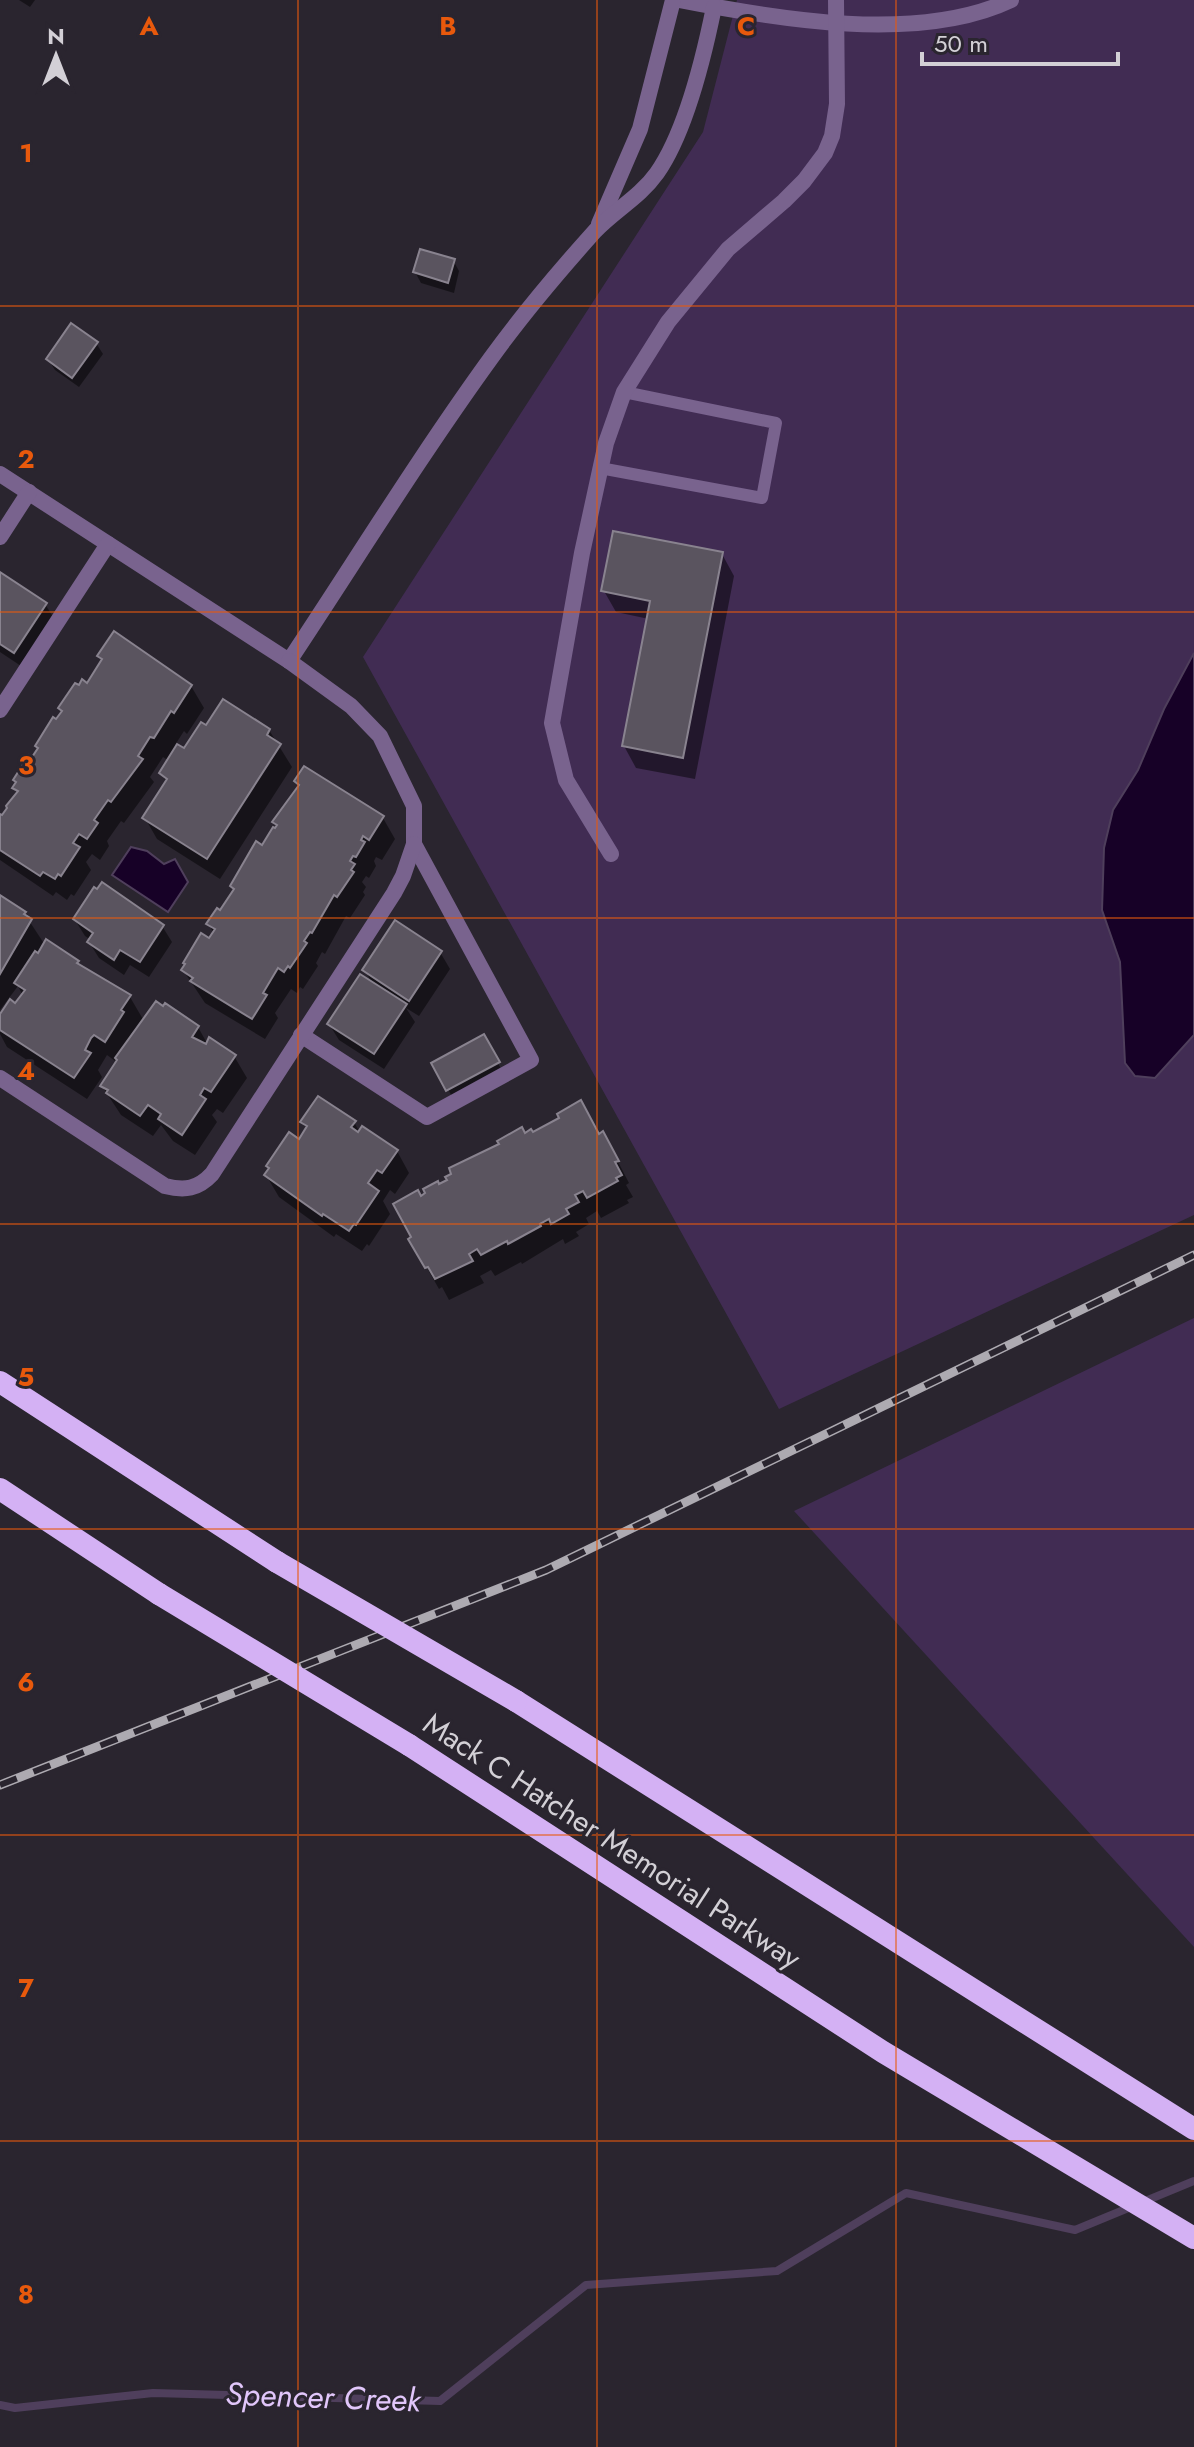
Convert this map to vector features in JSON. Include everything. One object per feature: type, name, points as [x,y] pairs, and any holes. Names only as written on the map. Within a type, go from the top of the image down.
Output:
[{"type":"highway","name":"Mack C Hatcher Memorial Parkway","points":[[0,1382],[277,1562],[516,1701],[1194,2129]]},
{"type":"highway","name":"Mack C Hatcher Memorial Parkway","points":[[0,1489],[159,1594],[409,1745],[883,2052],[1194,2238]]},
{"type":"street","points":[[597,229],[640,129],[673,0]]},
{"type":"street","points":[[679,0],[810,23],[917,23],[989,11],[1011,0]]},
{"type":"street","points":[[611,854],[566,780],[552,723],[600,468],[624,392],[668,322],[704,276],[745,232],[804,181],[825,153],[837,112],[836,0]]},
{"type":"street","points":[[289,661],[491,358],[597,229],[638,195],[657,173],[672,146],[684,114],[714,7]]},
{"type":"street","points":[[0,474],[289,661],[351,706],[380,736],[414,806],[414,844],[394,893],[212,1174],[202,1183],[191,1188],[165,1186],[0,1078]]},
{"type":"street","points":[[0,537],[29,492]]},
{"type":"street","points":[[0,710],[108,544]]},
{"type":"street","points":[[301,1035],[427,1117],[531,1060],[414,844]]},
{"type":"lane","points":[[600,468],[762,498],[776,423],[624,392]]},
{"type":"shaded area","points":[[737,0],[1194,0],[1194,1215],[779,1409],[363,657],[703,132]]},
{"type":"shaded area","points":[[1194,653],[1194,1035],[1155,1078],[1135,1076],[1125,1063],[1120,962],[1102,910],[1104,848],[1113,810],[1138,770],[1164,709]]},
{"type":"shaded area","points":[[131,847],[147,851],[164,864],[175,859],[188,882],[168,912],[112,875]]},
{"type":"shaded area","points":[[1194,1318],[1194,1947],[794,1511]]},
{"type":"building","points":[[420,249],[455,259],[448,283],[413,272]]},
{"type":"building","points":[[71,323],[98,342],[72,378],[46,359]]},
{"type":"building","points":[[613,531],[723,552],[683,758],[622,746],[650,601],[601,591]]},
{"type":"building","points":[[0,572],[47,603],[14,653],[0,644]]},
{"type":"building","points":[[114,631],[192,685],[154,738],[150,737],[138,756],[143,759],[94,820],[98,823],[87,839],[79,834],[73,843],[80,847],[61,876],[58,874],[55,879],[43,872],[40,876],[0,850],[0,814],[18,791],[12,788],[16,782],[13,780],[29,755],[32,757],[38,748],[35,746],[53,717],[56,719],[62,711],[58,708],[75,683],[79,685],[82,679],[87,683],[102,659],[97,656]]},
{"type":"building","points":[[223,699],[270,729],[267,735],[281,744],[207,859],[142,818],[167,779],[159,773],[177,744],[184,748],[201,722],[206,725]]},
{"type":"building","points":[[304,766],[384,816],[369,840],[363,836],[361,840],[365,842],[350,861],[355,864],[351,870],[354,872],[337,897],[334,895],[290,968],[288,966],[284,972],[278,968],[263,993],[267,995],[252,1019],[190,981],[193,978],[181,970],[201,933],[209,938],[215,929],[206,924],[234,889],[230,886],[256,841],[262,845],[277,825],[272,822],[299,785],[294,781]]},
{"type":"building","points":[[102,882],[164,925],[140,962],[120,950],[114,960],[87,942],[93,933],[73,919],[94,887],[97,889]]},
{"type":"building","points":[[0,895],[32,919],[0,974]]},
{"type":"building","points":[[395,920],[442,951],[409,1001],[362,970]]},
{"type":"building","points":[[46,939],[79,961],[77,963],[131,995],[105,1042],[94,1035],[91,1038],[85,1050],[91,1053],[74,1078],[0,1030],[0,1014],[10,999],[15,1003],[25,990],[14,983]]},
{"type":"building","points":[[360,974],[407,1004],[374,1054],[327,1024]]},
{"type":"building","points":[[156,1001],[163,1006],[165,1003],[199,1026],[192,1037],[206,1044],[209,1037],[236,1055],[211,1092],[204,1088],[200,1095],[206,1099],[182,1135],[158,1119],[161,1114],[148,1105],[140,1116],[100,1086],[117,1060],[115,1058]]},
{"type":"building","points":[[484,1034],[500,1062],[446,1091],[431,1063]]},
{"type":"building","points":[[318,1096],[356,1121],[351,1127],[358,1132],[362,1126],[398,1150],[382,1173],[377,1170],[368,1183],[379,1191],[349,1231],[264,1175],[269,1168],[266,1166],[289,1132],[299,1139],[307,1126],[300,1122]]},
{"type":"building","points":[[581,1100],[599,1134],[603,1131],[619,1161],[615,1162],[622,1175],[616,1178],[618,1181],[587,1198],[583,1191],[575,1195],[579,1202],[566,1209],[569,1214],[551,1224],[549,1219],[508,1244],[507,1241],[481,1255],[477,1249],[469,1254],[473,1261],[435,1279],[408,1239],[411,1237],[393,1204],[418,1190],[421,1196],[425,1193],[423,1189],[447,1180],[445,1177],[451,1174],[449,1168],[499,1144],[497,1141],[522,1127],[525,1133],[531,1129],[533,1132],[559,1118],[557,1114]]},
{"type":"waterway","name":"Spencer Creek","points":[[0,2405],[15,2408],[153,2393],[440,2401],[586,2285],[777,2271],[906,2193],[1075,2230],[1194,2181]]},
{"type":"railway","points":[[0,1785],[546,1570],[1194,1255]]}]
